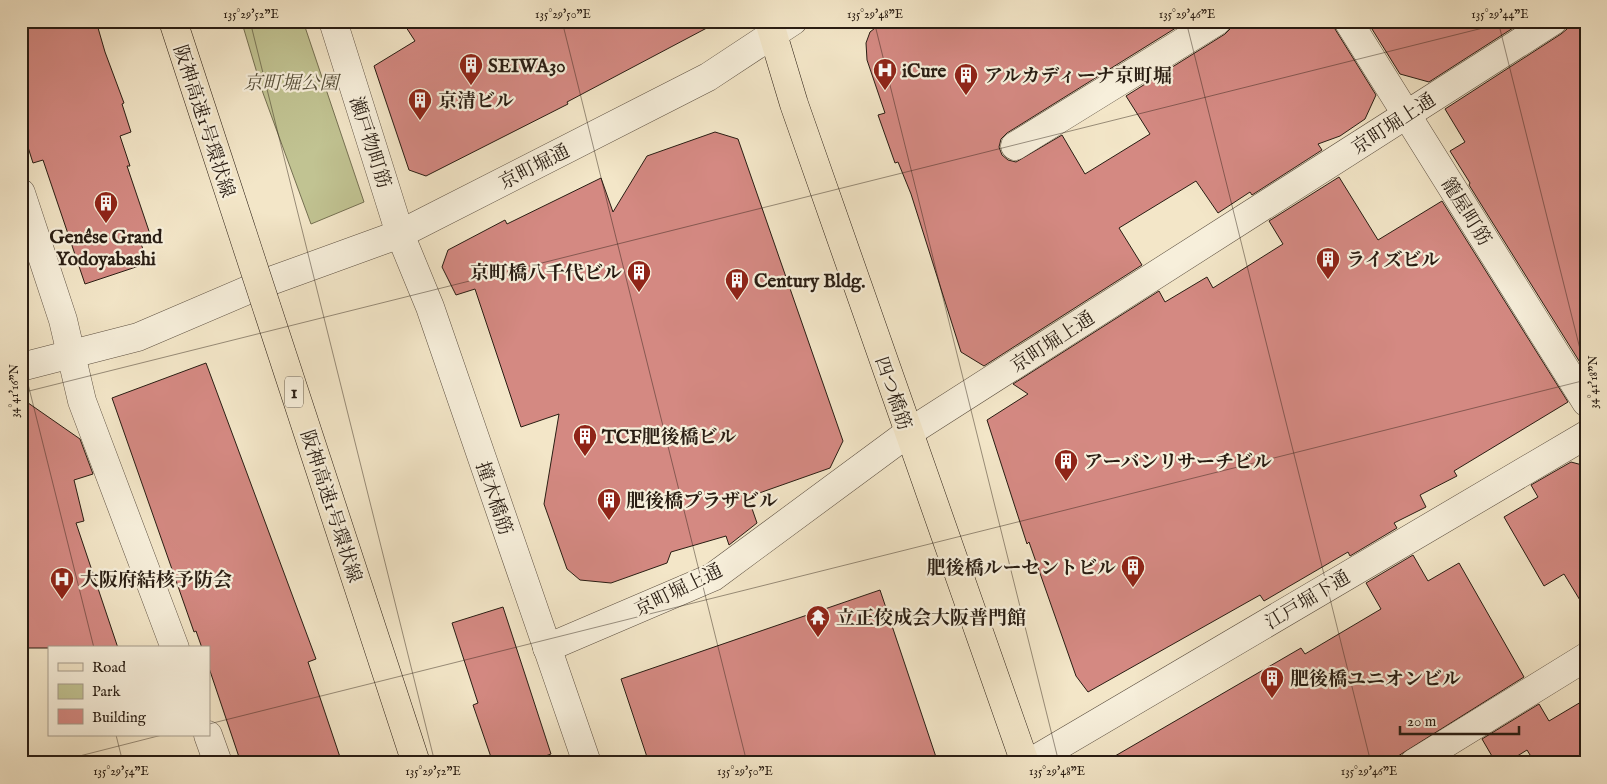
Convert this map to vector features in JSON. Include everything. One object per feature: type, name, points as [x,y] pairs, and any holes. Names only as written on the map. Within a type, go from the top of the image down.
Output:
[{"type":"main road","name":"阪神高速1号環状線","points":[[172,21],[416,763]]},
{"type":"main road","name":"四つ橋筋","points":[[779,26],[794,104],[908,433],[1027,763]]},
{"type":"street","name":"瀬戸物町筋","points":[[332,21],[400,234]]},
{"type":"street","points":[[1015,146],[1217,21]]},
{"type":"street","name":"籠屋町筋","points":[[1348,21],[1586,402]]},
{"type":"street","name":"京町堀上通","points":[[547,648],[713,577],[908,433],[1553,21]]},
{"type":"street","name":"京町堀通","points":[[21,366],[138,337],[262,284],[400,234],[708,77],[779,26]]},
{"type":"street","points":[[21,193],[63,320],[82,401],[174,646]]},
{"type":"street","name":"撞木橋筋","points":[[400,234],[430,307],[587,763]]},
{"type":"street","name":"江戸堀下通","points":[[1027,763],[1586,435]]},
{"type":"street","points":[[1414,763],[1586,657]]},
{"type":"street","points":[[208,736],[216,762]]},
{"type":"green space","name":"京町堀公園","points":[[246,21],[303,21],[364,202],[311,224],[263,93],[242,23]]},
{"type":"building","points":[[21,21],[96,21],[105,52],[124,103],[122,104],[131,132],[120,136],[130,166],[127,166],[151,237],[140,241],[148,263],[85,284],[43,160],[33,163],[21,125]]},
{"type":"building","points":[[402,21],[720,21],[567,102],[568,104],[426,176],[409,170],[374,66],[415,41]]},
{"type":"building","points":[[884,21],[1187,21],[1007,133],[1001,139],[999,147],[1002,155],[1008,160],[1016,162],[1062,135],[1085,174],[1150,134],[1126,96],[1225,34],[1230,29],[1233,21],[1332,21],[1335,29],[1376,95],[1365,119],[1340,136],[1318,144],[1322,150],[1252,195],[1250,192],[1218,213],[1196,181],[1119,228],[1142,265],[984,366],[961,352],[911,194],[898,162],[895,163],[878,115],[885,113],[867,60],[866,43],[870,32]]},
{"type":"building","points":[[1367,21],[1524,21],[1429,82],[1400,74]]},
{"type":"building","points":[[1568,21],[1586,21],[1586,372],[1469,185],[1470,183],[1450,151],[1465,142],[1445,109],[1561,34],[1567,29]]},
{"type":"building","points":[[715,132],[738,139],[843,441],[830,468],[748,497],[757,523],[729,545],[726,536],[671,552],[667,563],[611,583],[580,580],[567,569],[544,504],[559,414],[521,427],[475,289],[456,295],[442,267],[448,250],[505,220],[507,224],[601,178],[613,212],[647,156]]},
{"type":"building","points":[[1339,177],[1378,240],[1442,201],[1568,402],[1454,471],[1457,476],[1420,495],[1426,507],[1394,523],[1397,528],[1350,556],[1348,552],[1264,601],[1260,595],[1088,692],[1076,676],[1029,542],[1027,544],[987,420],[1028,394],[1013,384],[1159,291],[1165,302],[1207,277],[1213,288],[1283,244],[1269,221]]},
{"type":"building","points":[[206,363],[316,659],[308,662],[342,763],[241,763],[210,671],[210,646],[201,646],[196,631],[194,632],[112,398]]},
{"type":"building","points":[[21,398],[80,439],[93,474],[74,480],[84,521],[76,523],[117,646],[21,648]]},
{"type":"building","points":[[1571,462],[1586,466],[1586,610],[1564,574],[1544,586],[1504,517],[1538,497],[1531,485]]},
{"type":"building","points":[[1413,555],[1428,581],[1459,563],[1524,677],[1387,763],[1103,763],[1301,648],[1305,654],[1381,609],[1366,583]]},
{"type":"building","name":"立正佼成会大阪普門館","points":[[880,590],[938,763],[649,763],[621,679]]},
{"type":"building","points":[[503,607],[551,754],[526,763],[493,763],[473,705],[478,703],[452,623]]},
{"type":"building","points":[[1586,699],[1586,763],[1535,763],[1527,750],[1506,763],[1496,763],[1482,739],[1539,704],[1549,721]]},
{"type":"place","name":"SEIWA30","points":[[471,86]]},
{"type":"place","name":"iCure","points":[[885,91]]},
{"type":"place","name":"アルカディーナ京町堀","points":[[966,96]]},
{"type":"place","name":"京清ビル","points":[[420,121]]},
{"type":"place","name":"Genêse Grand Yodoyabashi","points":[[106,224]]},
{"type":"place","name":"ライズビル","points":[[1328,280]]},
{"type":"place","name":"京町橋八千代ビル","points":[[639,293]]},
{"type":"place","name":"Century Bldg.","points":[[737,301]]},
{"type":"place","name":"TCF肥後橋ビル","points":[[585,457]]},
{"type":"place","name":"アーバンリサーチビル","points":[[1066,482]]},
{"type":"place","name":"肥後橋プラザビル","points":[[609,521]]},
{"type":"place","name":"肥後橋ルーセントビル","points":[[1133,588]]},
{"type":"place","name":"大阪府結核予防会","points":[[62,600]]},
{"type":"place","name":"立正佼成会大阪普門館","points":[[818,638]]},
{"type":"place","name":"肥後橋ユニオンビル","points":[[1272,699]]}]
